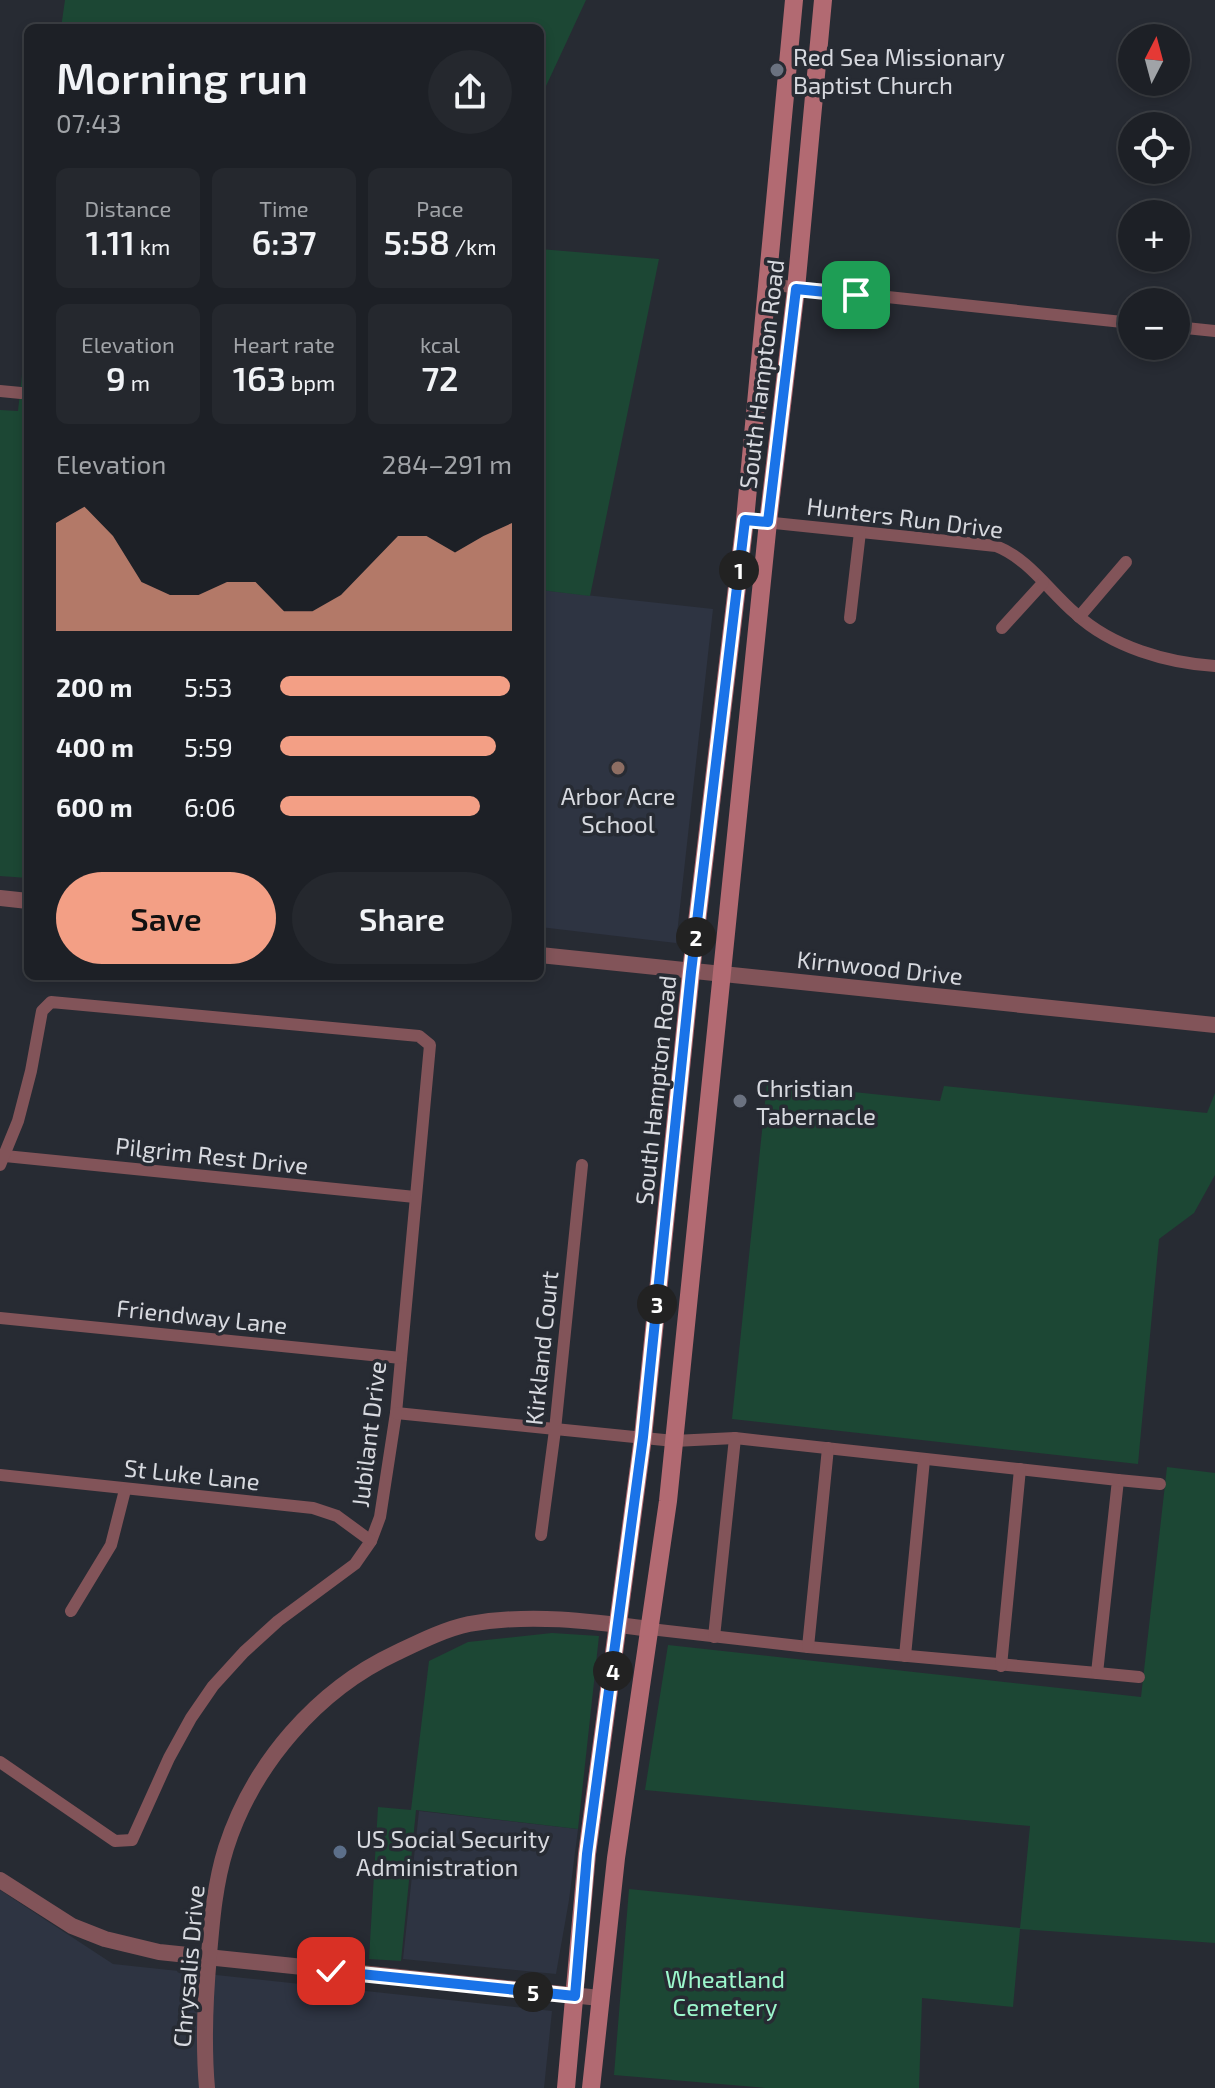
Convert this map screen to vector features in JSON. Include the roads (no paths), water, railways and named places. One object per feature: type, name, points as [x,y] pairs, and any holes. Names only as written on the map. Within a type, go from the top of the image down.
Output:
[{"type":"main road","name":"South Hampton Road","points":[[566,2088],[587,1854],[643,1437],[691,972],[745,520],[794,0]]},
{"type":"main road","name":"South Hampton Road","points":[[591,2088],[616,1858],[674,1441],[768,522],[796,289],[823,0]]},
{"type":"main road","points":[[587,1854],[616,1858]]},
{"type":"street","points":[[765,284],[1118,322]]},
{"type":"street","points":[[1190,328],[1215,331]]},
{"type":"street","points":[[0,391],[21,393]]},
{"type":"street","name":"Hunters Run Drive","points":[[745,520],[996,546],[1012,552],[1079,617],[1120,643],[1153,655],[1215,666]]},
{"type":"street","points":[[850,618],[860,532]]},
{"type":"street","points":[[1079,617],[1126,562]]},
{"type":"street","points":[[1002,628],[1043,583]]},
{"type":"street","points":[[0,898],[24,901]]},
{"type":"street","name":"Kirnwood Drive","points":[[544,955],[1215,1025]]},
{"type":"street","name":"Jubilant Drive","points":[[0,1762],[115,1841],[132,1840],[169,1758],[213,1686],[278,1621],[346,1573],[371,1541],[383,1508],[396,1413],[431,1052],[425,1039],[419,1036],[51,1002],[42,1011],[18,1121],[2,1161]]},
{"type":"street","name":"Pilgrim Rest Drive","points":[[2,1161],[415,1197]]},
{"type":"street","name":"Kirkland Court","points":[[541,1535],[582,1165]]},
{"type":"street","name":"Friendway Lane","points":[[0,1318],[401,1358]]},
{"type":"street","points":[[396,1413],[674,1441],[735,1438],[1160,1484]]},
{"type":"street","points":[[714,1637],[735,1438]]},
{"type":"street","points":[[808,1647],[828,1448]]},
{"type":"street","points":[[905,1656],[924,1460]]},
{"type":"street","points":[[1001,1666],[1020,1469]]},
{"type":"street","name":"St Luke Lane","points":[[0,1475],[313,1508],[337,1516],[371,1541]]},
{"type":"street","points":[[1097,1673],[1118,1480]]},
{"type":"street","points":[[71,1611],[111,1545],[125,1490]]},
{"type":"street","name":"Chrysalis Drive","points":[[207,2088],[204,2021],[218,1881],[239,1815],[256,1782],[282,1744],[331,1694],[377,1662],[466,1625],[512,1618],[571,1619],[650,1629]]},
{"type":"street","points":[[650,1629],[1001,1666],[1139,1677]]},
{"type":"street","points":[[0,1880],[72,1926],[105,1939],[159,1952],[600,1998]]},
{"type":"place","name":"Red Sea Missionary Baptist Church","points":[[777,70]]},
{"type":"place","name":"Arbor Acre School","points":[[618,768]]},
{"type":"place","name":"Christian Tabernacle","points":[[740,1101]]},
{"type":"place","name":"US Social Security Administration","points":[[340,1852]]},
{"type":"park label","name":"Wheatland Cemetery","points":[[725,1992]]}]
